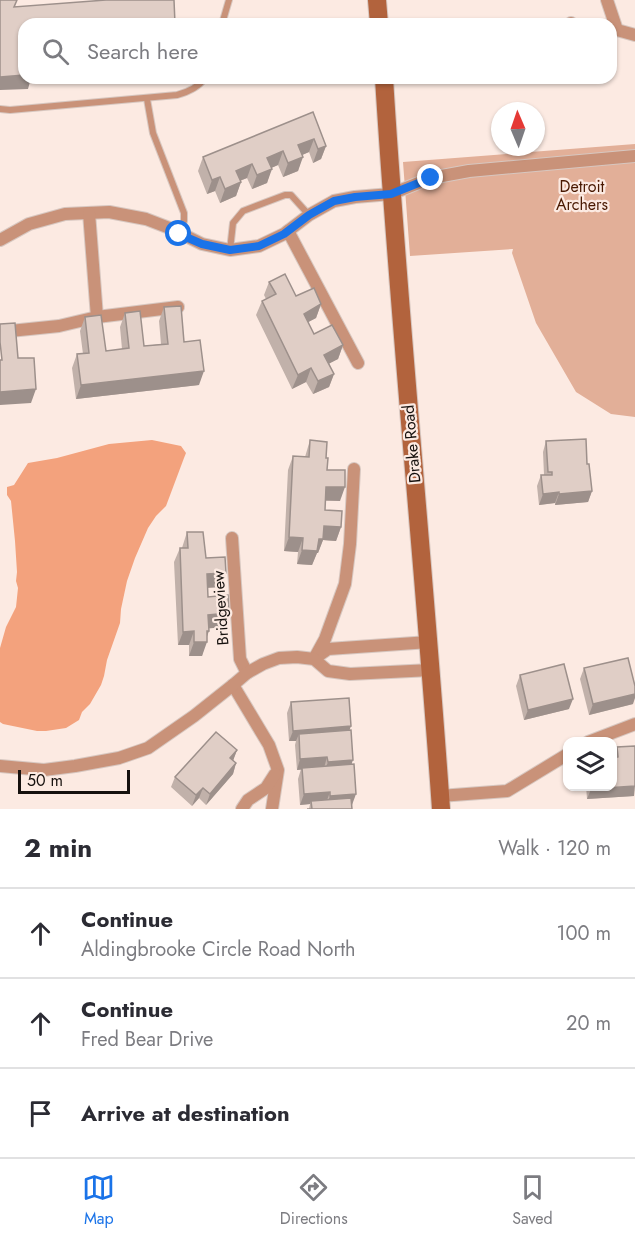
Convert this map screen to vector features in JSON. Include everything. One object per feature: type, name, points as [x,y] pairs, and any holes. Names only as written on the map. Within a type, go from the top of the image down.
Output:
[{"type":"street","points":[[377,0],[378,18]]},
{"type":"street","points":[[606,0],[613,18]]},
{"type":"street","points":[[617,30],[635,35]]},
{"type":"street","name":"Drake Road","points":[[384,84],[391,194],[441,803]]},
{"type":"street","points":[[0,240],[29,224],[65,214],[109,212],[146,219],[202,244],[230,250],[259,246],[288,231],[309,215],[334,201],[391,194],[431,178],[469,171],[635,156]]},
{"type":"street","points":[[89,213],[97,317]]},
{"type":"street","points":[[288,231],[358,363]]},
{"type":"street","points":[[0,332],[59,326],[97,317],[178,307]]},
{"type":"street","points":[[314,659],[325,639],[345,584],[350,544],[354,469]]},
{"type":"street","name":"Bridgeview","points":[[232,538],[240,659],[247,673]]},
{"type":"street","points":[[314,659],[328,649],[429,642]]},
{"type":"street","points":[[0,766],[44,770],[88,765],[148,748],[194,716],[247,673],[279,658],[314,659],[328,672],[350,675],[431,670]]},
{"type":"street","points":[[233,685],[269,745],[278,771],[272,809]]},
{"type":"street","points":[[599,737],[635,724]]},
{"type":"street","points":[[441,803],[507,791],[563,756]]},
{"type":"street","points":[[242,809],[248,800],[266,788],[278,771]]},
{"type":"lane","points":[[224,18],[228,0]]},
{"type":"lane","points":[[0,109],[147,99],[189,92],[201,84]]},
{"type":"lane","points":[[147,99],[153,133],[184,213],[184,221],[179,234]]},
{"type":"lane","points":[[230,250],[233,223],[243,211],[285,195],[291,195],[309,215]]},
{"type":"green space","name":"Detroit Archers","points":[[635,144],[635,417],[611,414],[576,392],[536,323],[512,253],[513,249],[410,256],[403,162],[491,155],[545,156],[545,151]]},
{"type":"shaded area","points":[[152,440],[181,446],[186,453],[166,506],[148,528],[135,558],[127,581],[120,623],[101,685],[79,720],[66,728],[37,731],[3,724],[0,722],[0,648],[6,627],[16,607],[18,588],[11,501],[7,495],[7,487],[14,485],[28,463],[109,444]]},
{"type":"building","points":[[0,0],[17,0],[14,7],[106,0],[174,0],[175,18],[18,18],[18,76],[0,77]]},
{"type":"building","points":[[313,112],[326,146],[318,149],[314,139],[298,145],[303,157],[288,163],[283,151],[267,158],[272,169],[257,175],[252,164],[236,171],[241,182],[225,189],[220,177],[212,180],[203,157]]},
{"type":"building","points":[[285,274],[296,296],[314,288],[321,304],[304,314],[314,334],[332,325],[343,345],[324,355],[334,374],[318,381],[311,368],[298,375],[262,301],[276,294],[269,282]]},
{"type":"building","points":[[181,306],[184,342],[200,340],[204,371],[81,385],[77,354],[89,353],[85,317],[101,315],[106,351],[129,348],[125,313],[140,311],[144,346],[168,344],[164,307]]},
{"type":"building","points":[[15,323],[18,358],[34,358],[36,389],[0,392],[0,360],[2,360],[0,324]]},
{"type":"building","points":[[586,439],[587,464],[589,464],[592,491],[543,494],[541,475],[552,475],[552,472],[548,472],[546,441]]},
{"type":"building","points":[[310,440],[327,442],[327,470],[345,470],[345,487],[326,487],[325,510],[342,511],[341,527],[324,526],[323,539],[319,539],[317,551],[302,550],[303,538],[289,537],[293,456],[309,457]]},
{"type":"building","points":[[187,532],[203,532],[206,558],[225,557],[226,573],[207,574],[208,597],[228,595],[229,613],[208,615],[207,642],[194,642],[194,631],[183,632],[180,548],[188,548]]},
{"type":"building","points":[[628,658],[635,694],[593,704],[584,668]]},
{"type":"building","points":[[564,664],[573,699],[528,710],[520,675]]},
{"type":"building","points":[[349,698],[351,726],[293,731],[291,702]]},
{"type":"building","points":[[351,730],[353,760],[328,762],[327,757],[300,759],[299,734]]},
{"type":"building","points":[[216,732],[237,750],[230,758],[236,763],[210,794],[203,788],[196,795],[175,777]]},
{"type":"building","points":[[635,746],[635,786],[617,787],[617,747]]},
{"type":"building","points":[[354,764],[356,794],[330,796],[330,792],[304,794],[302,768]]},
{"type":"building","points":[[351,798],[352,809],[312,809],[311,801]]},
{"type":"route","points":[[179,234],[202,244],[230,250],[259,246],[284,234],[309,215],[334,201],[391,194],[431,178]]}]
